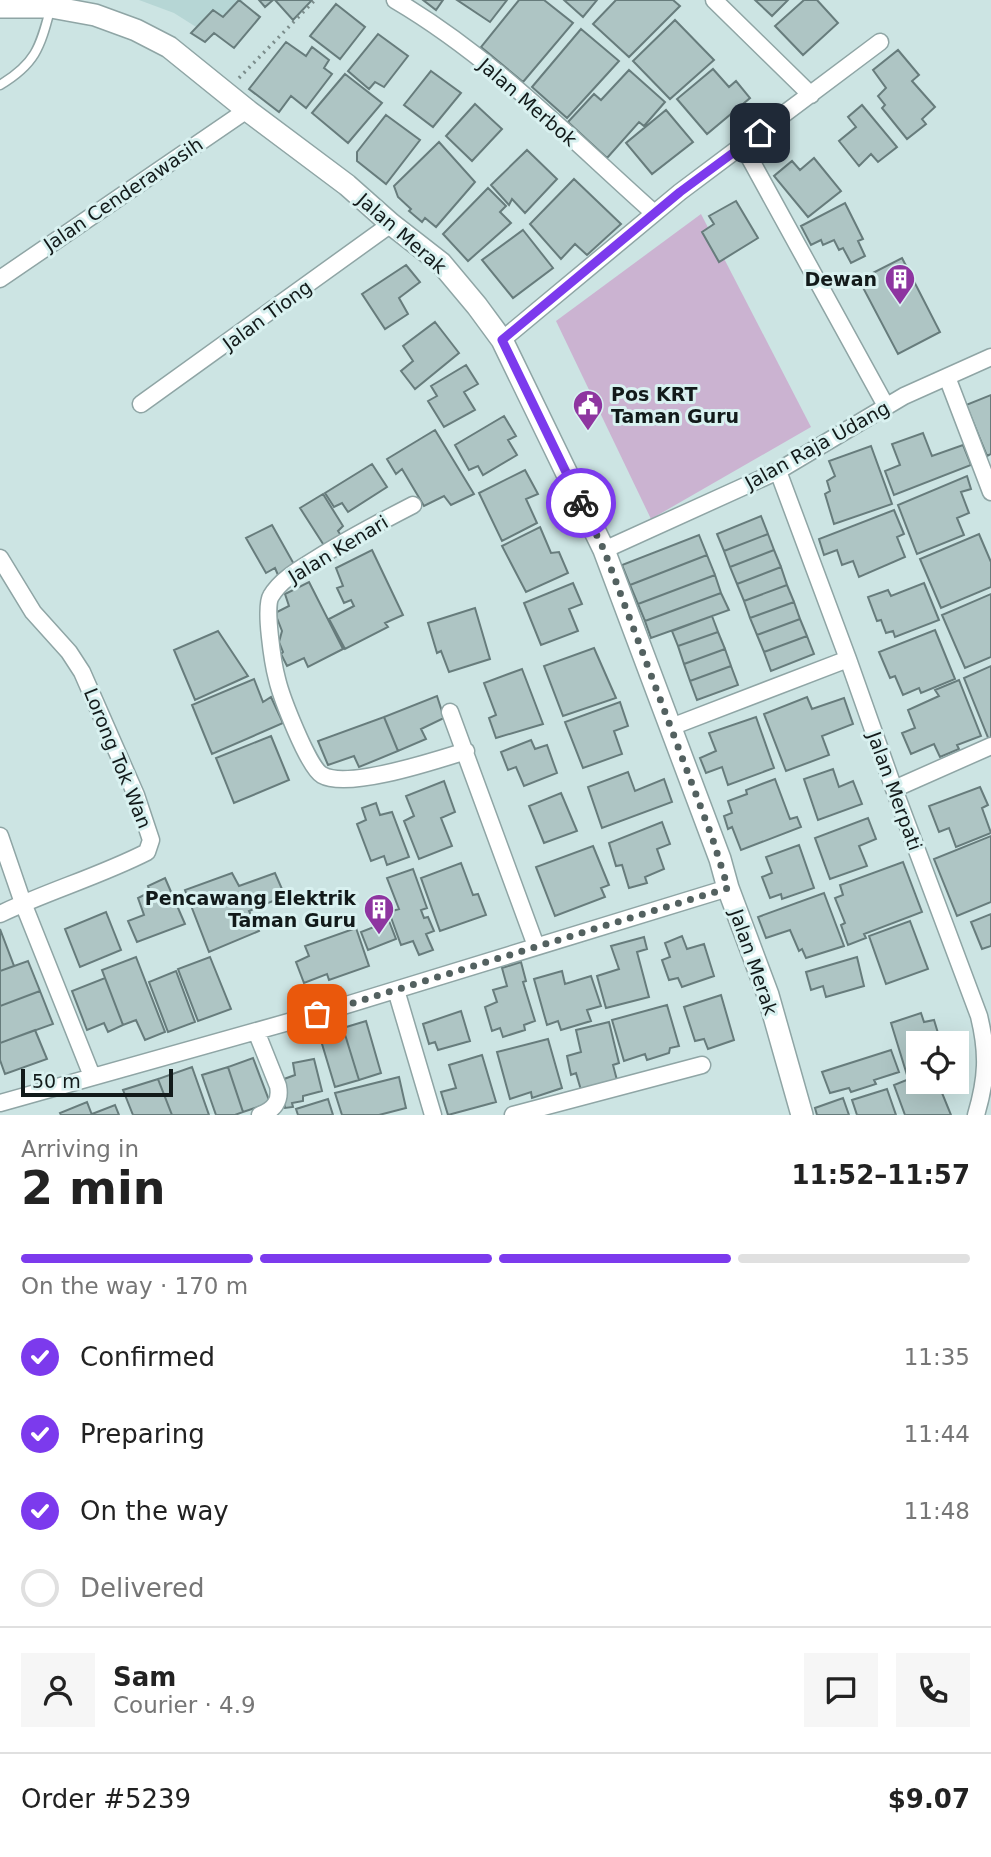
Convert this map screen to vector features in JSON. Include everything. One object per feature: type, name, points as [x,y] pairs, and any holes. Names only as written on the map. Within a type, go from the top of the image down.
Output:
[{"type":"street","name":"Jalan Merbok","points":[[396,0],[428,19],[496,71],[654,214]]},
{"type":"street","points":[[714,0],[811,95]]},
{"type":"street","name":"Jalan Merak","points":[[0,7],[51,7],[95,15],[136,30],[169,47],[347,185],[441,263],[502,340],[604,550],[768,995],[802,1115]]},
{"type":"street","points":[[502,340],[654,214],[880,42]]},
{"type":"street","name":"Jalan Cenderawasih","points":[[0,279],[247,110]]},
{"type":"street","points":[[743,146],[886,406]]},
{"type":"street","name":"Jalan Tiong","points":[[141,404],[391,224]]},
{"type":"street","name":"Jalan Raja Udang","points":[[604,550],[778,471],[904,396],[991,357]]},
{"type":"street","points":[[947,377],[991,492]]},
{"type":"street","name":"Jalan Merpati","points":[[778,471],[979,1016],[985,1041],[986,1073],[982,1109]]},
{"type":"street","name":"Jalan Kenari","points":[[413,505],[354,535],[287,577],[270,597],[268,614],[277,680],[298,736],[314,767],[322,775],[356,779],[409,768],[466,751]]},
{"type":"street","name":"Lorong Tok Wan","points":[[0,558],[33,612],[69,652],[82,672],[136,795],[151,840],[147,852],[124,864],[0,914]]},
{"type":"street","points":[[671,727],[848,659]]},
{"type":"street","points":[[450,712],[536,946]]},
{"type":"street","points":[[894,789],[991,746]]},
{"type":"street","points":[[0,836],[23,903],[92,1076]]},
{"type":"street","points":[[0,1103],[396,990],[728,888]]},
{"type":"street","points":[[396,990],[433,1115]]},
{"type":"street","points":[[257,1031],[279,1094],[272,1109],[260,1115]]},
{"type":"street","points":[[513,1115],[702,1066]]},
{"type":"lane","points":[[0,85],[29,63],[41,45],[51,7]]},
{"type":"path","points":[[225,93],[315,0]]},
{"type":"shaded area","points":[[139,0],[243,0],[212,37],[174,13]]},
{"type":"shaded area","points":[[701,214],[811,427],[651,519],[556,321]]},
{"type":"building","points":[[239,0],[260,17],[234,48],[214,33],[205,42],[191,33],[213,10],[223,17]]},
{"type":"building","points":[[259,0],[273,0],[265,7]]},
{"type":"building","points":[[275,0],[312,0],[293,20]]},
{"type":"building","points":[[423,0],[443,0],[436,10]]},
{"type":"building","points":[[457,0],[507,0],[490,22]]},
{"type":"building","points":[[519,0],[544,0],[573,23],[523,82],[481,47]]},
{"type":"building","points":[[564,0],[597,0],[583,17]]},
{"type":"building","points":[[616,0],[673,0],[680,6],[629,57],[593,24]]},
{"type":"building","points":[[755,0],[788,0],[772,16]]},
{"type":"building","points":[[804,0],[817,0],[838,23],[803,55],[775,26]]},
{"type":"building","points":[[336,4],[365,27],[340,59],[310,36]]},
{"type":"building","points":[[675,20],[714,60],[670,99],[633,61]]},
{"type":"building","points":[[581,29],[619,61],[567,118],[532,87]]},
{"type":"building","points":[[378,34],[408,56],[384,87],[375,82],[369,89],[348,71]]},
{"type":"building","points":[[286,42],[306,56],[312,47],[329,60],[324,68],[332,74],[306,108],[291,96],[279,112],[249,89]]},
{"type":"building","points":[[898,50],[919,75],[912,81],[935,107],[922,119],[926,124],[907,139],[882,108],[885,105],[878,96],[886,88],[873,70]]},
{"type":"building","points":[[713,69],[729,87],[736,81],[750,98],[707,134],[677,99]]},
{"type":"building","points":[[629,70],[665,102],[644,126],[639,122],[607,158],[568,122],[594,94],[601,100]]},
{"type":"building","points":[[431,71],[461,93],[433,127],[404,105]]},
{"type":"building","points":[[345,74],[382,103],[348,143],[312,113]]},
{"type":"building","points":[[475,104],[502,129],[472,161],[446,136]]},
{"type":"building","points":[[862,105],[897,147],[878,162],[871,154],[859,166],[839,141],[856,127],[848,117]]},
{"type":"building","points":[[666,110],[693,142],[652,174],[626,143]]},
{"type":"building","points":[[386,115],[420,140],[386,184],[357,161],[357,152]]},
{"type":"building","points":[[439,142],[475,182],[436,227],[425,218],[422,222],[409,211],[411,209],[398,197],[394,186]]},
{"type":"building","points":[[527,150],[557,179],[525,213],[512,199],[509,205],[491,185]]},
{"type":"building","points":[[814,158],[841,191],[808,217],[774,176],[792,161],[800,170]]},
{"type":"building","points":[[574,179],[621,224],[587,255],[575,244],[561,259],[530,224]]},
{"type":"building","points":[[488,188],[506,206],[500,212],[511,223],[468,261],[443,234]]},
{"type":"building","points":[[736,201],[758,238],[719,262],[702,232],[714,224],[709,216]]},
{"type":"building","points":[[845,203],[863,239],[858,241],[865,256],[851,263],[843,248],[839,250],[834,240],[823,245],[821,240],[811,245],[801,226]]},
{"type":"building","points":[[523,230],[553,268],[513,298],[482,260]]},
{"type":"building","name":"Dewan","points":[[902,258],[940,332],[898,354],[859,280]]},
{"type":"building","points":[[406,265],[420,282],[399,298],[408,314],[385,329],[362,294]]},
{"type":"building","points":[[435,322],[459,353],[415,389],[401,371],[413,361],[403,346]]},
{"type":"building","points":[[466,365],[478,384],[464,392],[475,410],[444,427],[428,401],[437,396],[431,386]]},
{"type":"building","points":[[991,395],[991,454],[987,456],[966,405]]},
{"type":"building","points":[[504,416],[516,436],[508,440],[517,455],[483,475],[478,466],[469,470],[455,445]]},
{"type":"building","points":[[435,430],[474,494],[451,505],[444,496],[424,506],[402,469],[396,474],[387,459]]},
{"type":"building","points":[[923,433],[932,456],[963,445],[971,465],[894,495],[885,471],[900,465],[892,444]]},
{"type":"building","points":[[871,446],[892,504],[834,524],[825,494],[830,491],[827,481],[835,476],[829,461]]},
{"type":"building","points":[[372,464],[387,487],[348,512],[342,503],[334,507],[325,493]]},
{"type":"building","points":[[525,470],[538,494],[526,499],[537,523],[502,541],[479,493]]},
{"type":"building","points":[[967,476],[971,489],[961,492],[969,513],[957,518],[964,535],[917,554],[898,505]]},
{"type":"building","points":[[323,494],[343,526],[338,531],[342,537],[325,547],[300,508]]},
{"type":"building","points":[[894,510],[904,534],[897,537],[905,557],[859,577],[853,561],[842,565],[837,550],[824,555],[819,539]]},
{"type":"building","points":[[761,516],[768,534],[724,551],[717,534]]},
{"type":"building","points":[[272,525],[295,566],[278,575],[275,568],[266,573],[246,538]]},
{"type":"building","points":[[540,527],[551,553],[559,552],[568,573],[526,592],[502,546]]},
{"type":"building","points":[[768,534],[774,550],[730,567],[724,551]]},
{"type":"building","points":[[979,534],[991,562],[991,587],[941,608],[920,559]]},
{"type":"building","points":[[699,535],[707,555],[630,585],[622,565]]},
{"type":"building","points":[[372,550],[403,615],[385,623],[388,627],[345,649],[329,619],[354,606],[351,600],[344,603],[337,588],[343,586],[336,568]]},
{"type":"building","points":[[774,550],[781,567],[737,584],[730,567]]},
{"type":"building","points":[[707,555],[715,575],[638,604],[630,585]]},
{"type":"building","points":[[781,567],[787,585],[744,601],[737,584]]},
{"type":"building","points":[[715,575],[721,593],[645,621],[638,604]]},
{"type":"building","points":[[309,582],[343,649],[308,667],[304,658],[287,666],[281,654],[283,652],[279,642],[282,631],[275,613],[289,606],[285,594]]},
{"type":"building","points":[[573,583],[582,604],[569,609],[578,631],[541,645],[524,603]]},
{"type":"building","points":[[924,583],[939,620],[895,637],[893,631],[886,633],[881,620],[877,621],[868,597],[888,590],[891,596]]},
{"type":"building","points":[[787,585],[794,602],[750,618],[744,601]]},
{"type":"building","points":[[721,593],[729,610],[651,638],[645,621]]},
{"type":"building","points":[[991,594],[991,657],[965,668],[942,615]]},
{"type":"building","points":[[794,602],[800,619],[757,635],[750,618]]},
{"type":"building","points":[[475,608],[490,659],[449,672],[441,651],[437,653],[428,623]]},
{"type":"building","points":[[712,616],[718,632],[678,646],[672,631]]},
{"type":"building","points":[[800,619],[807,636],[764,652],[757,635]]},
{"type":"building","points":[[935,630],[955,679],[921,693],[919,688],[903,695],[895,676],[890,678],[879,652]]},
{"type":"building","points":[[218,631],[248,676],[195,700],[174,650]]},
{"type":"building","points":[[718,632],[725,649],[684,664],[678,646]]},
{"type":"building","points":[[807,636],[814,654],[771,671],[764,652]]},
{"type":"building","points":[[594,648],[616,698],[563,716],[544,666]]},
{"type":"building","points":[[725,649],[731,666],[690,681],[684,664]]},
{"type":"building","points":[[731,666],[738,685],[697,700],[690,681]]},
{"type":"building","points":[[991,666],[991,740],[989,740],[964,678]]},
{"type":"building","points":[[522,669],[543,724],[496,738],[489,718],[496,715],[484,683]]},
{"type":"building","points":[[254,679],[263,702],[271,697],[283,723],[212,754],[192,705]]},
{"type":"building","points":[[959,680],[981,736],[957,745],[959,749],[940,757],[934,744],[911,754],[902,733],[915,728],[908,710],[939,696],[935,690]]},
{"type":"building","points":[[437,696],[444,718],[421,729],[426,739],[398,751],[384,717]]},
{"type":"building","points":[[807,697],[812,709],[844,698],[853,724],[822,736],[829,755],[786,771],[764,714]]},
{"type":"building","points":[[620,702],[628,726],[614,731],[622,754],[583,768],[565,722]]},
{"type":"building","points":[[384,717],[398,751],[359,767],[354,756],[328,765],[318,741]]},
{"type":"building","points":[[756,717],[774,768],[728,785],[722,767],[706,773],[700,758],[716,751],[709,733]]},
{"type":"building","points":[[271,736],[289,780],[234,803],[216,758]]},
{"type":"building","points":[[531,740],[535,749],[547,745],[557,773],[524,786],[516,767],[508,770],[501,752]]},
{"type":"building","points":[[833,769],[839,787],[853,781],[862,804],[818,820],[804,779]]},
{"type":"building","points":[[628,772],[635,791],[664,779],[672,802],[602,828],[588,787]]},
{"type":"building","points":[[775,779],[790,819],[797,817],[801,827],[741,850],[732,827],[728,829],[724,816],[732,813],[728,801],[747,794],[746,790]]},
{"type":"building","points":[[444,781],[455,812],[441,818],[452,846],[419,859],[404,821],[414,816],[406,796]]},
{"type":"building","points":[[980,787],[988,805],[982,808],[991,833],[956,847],[949,828],[939,832],[929,806]]},
{"type":"building","points":[[561,793],[577,831],[544,843],[529,806]]},
{"type":"building","points":[[376,803],[380,815],[392,812],[409,857],[387,865],[384,856],[371,861],[357,824],[366,820],[362,808]]},
{"type":"building","points":[[868,818],[876,839],[859,846],[867,866],[830,879],[815,838]]},
{"type":"building","points":[[662,822],[670,844],[657,849],[664,869],[645,877],[647,883],[629,888],[622,865],[616,866],[609,843]]},
{"type":"building","points":[[991,836],[991,902],[957,916],[934,859]]},
{"type":"building","points":[[799,845],[814,888],[782,899],[781,894],[770,898],[762,877],[772,873],[766,857]]},
{"type":"building","points":[[593,846],[609,885],[601,888],[605,897],[555,916],[536,867]]},
{"type":"building","points":[[903,862],[922,912],[864,934],[866,938],[848,945],[841,925],[845,923],[835,898],[843,895],[840,885]]},
{"type":"building","points":[[461,863],[473,895],[478,894],[486,915],[440,931],[421,878]]},
{"type":"building","points":[[413,869],[427,908],[421,910],[424,918],[428,917],[434,931],[426,934],[433,950],[419,955],[413,941],[401,945],[389,912],[399,909],[387,878]]},
{"type":"building","points":[[232,873],[239,886],[275,873],[285,896],[249,911],[259,931],[209,952],[185,890]]},
{"type":"building","points":[[165,878],[185,924],[137,942],[128,921],[144,915],[138,898],[150,892],[148,886]]},
{"type":"building","points":[[824,893],[844,946],[806,958],[802,949],[799,951],[790,930],[766,938],[758,917]]},
{"type":"building","points":[[106,912],[121,950],[80,967],[65,929]]},
{"type":"building","points":[[991,914],[991,946],[982,949],[971,922]]},
{"type":"building","name":"Pencawang Elektrik Taman Guru","points":[[389,921],[396,939],[368,950],[361,932]]},
{"type":"building","points":[[910,921],[928,969],[886,984],[869,936]]},
{"type":"building","points":[[356,928],[369,966],[329,980],[327,974],[304,983],[296,962],[309,956],[305,946]]},
{"type":"building","points":[[0,929],[14,966],[0,971]]},
{"type":"building","points":[[682,936],[687,949],[704,944],[714,976],[682,987],[678,978],[669,980],[662,960],[670,957],[665,943]]},
{"type":"building","points":[[644,937],[647,949],[637,952],[649,997],[606,1008],[597,976],[619,969],[611,946]]},
{"type":"building","points":[[136,957],[165,1032],[145,1040],[136,1020],[123,1025],[102,970]]},
{"type":"building","points":[[210,957],[231,1009],[198,1021],[178,969]]},
{"type":"building","points":[[857,957],[864,986],[826,997],[823,986],[811,990],[806,972]]},
{"type":"building","points":[[28,961],[40,991],[0,1006],[0,971]]},
{"type":"building","points":[[521,962],[526,981],[523,982],[535,1021],[524,1025],[525,1030],[503,1037],[500,1028],[492,1031],[485,1007],[497,1002],[493,990],[507,986],[502,968]]},
{"type":"building","points":[[176,971],[195,1022],[168,1032],[149,982]]},
{"type":"building","points":[[562,971],[565,984],[591,976],[601,1006],[587,1010],[591,1021],[561,1030],[558,1021],[547,1025],[534,979]]},
{"type":"building","points":[[105,978],[123,1025],[108,1032],[104,1023],[87,1030],[72,991]]},
{"type":"building","points":[[40,991],[53,1024],[0,1043],[0,1006]]},
{"type":"building","points":[[721,995],[734,1040],[708,1049],[704,1039],[695,1041],[684,1007]]},
{"type":"building","points":[[667,1005],[679,1046],[670,1048],[669,1053],[647,1060],[645,1054],[624,1061],[612,1020]]},
{"type":"building","points":[[461,1011],[470,1041],[438,1050],[435,1042],[429,1044],[423,1024]]},
{"type":"building","points":[[921,1013],[924,1022],[934,1020],[937,1031],[906,1031],[906,1072],[891,1023]]},
{"type":"building","points":[[366,1021],[381,1073],[359,1080],[343,1028]]},
{"type":"building","points":[[609,1022],[619,1063],[613,1065],[618,1084],[581,1090],[576,1073],[571,1075],[567,1056],[581,1052],[576,1030]]},
{"type":"building","points":[[343,1028],[359,1080],[335,1087],[319,1034]]},
{"type":"building","points":[[35,1030],[47,1059],[5,1074],[0,1060],[0,1043]]},
{"type":"building","points":[[548,1039],[562,1088],[532,1098],[531,1092],[510,1099],[497,1052]]},
{"type":"building","points":[[891,1050],[899,1072],[874,1080],[876,1084],[851,1092],[849,1088],[830,1093],[822,1072]]},
{"type":"building","points":[[482,1055],[496,1102],[448,1115],[441,1092],[456,1088],[449,1065]]},
{"type":"building","points":[[253,1058],[270,1103],[243,1112],[228,1067]]},
{"type":"building","points":[[314,1059],[322,1091],[303,1096],[303,1101],[292,1103],[293,1107],[285,1108],[282,1091],[286,1090],[284,1079],[295,1075],[293,1063]]},
{"type":"building","points":[[192,1067],[209,1115],[172,1115],[158,1079]]},
{"type":"building","points":[[228,1067],[243,1112],[216,1115],[202,1075]]},
{"type":"building","points":[[399,1077],[406,1108],[379,1115],[342,1115],[335,1093]]},
{"type":"building","points":[[158,1079],[172,1115],[133,1115],[123,1090]]},
{"type":"building","points":[[906,1080],[906,1094],[942,1094],[951,1115],[905,1115],[894,1085]]},
{"type":"building","points":[[887,1089],[896,1115],[857,1115],[852,1100]]},
{"type":"building","points":[[843,1098],[849,1115],[817,1115],[815,1108]]},
{"type":"building","points":[[328,1099],[333,1115],[298,1115],[296,1109]]},
{"type":"building","points":[[87,1102],[92,1115],[60,1113]]},
{"type":"building","points":[[115,1105],[119,1115],[92,1115],[92,1114]]},
{"type":"way so far","points":[[317,1014],[728,888],[712,837],[604,550],[581,503]]},
{"type":"place","name":"Dewan","points":[[900,306]]},
{"type":"place","name":"Pos KRT Taman Guru","points":[[588,432]]},
{"type":"place","name":"Pencawang Elektrik Taman Guru","points":[[379,936]]},
{"type":"route","points":[[581,503],[502,340],[680,192],[760,133]]}]
